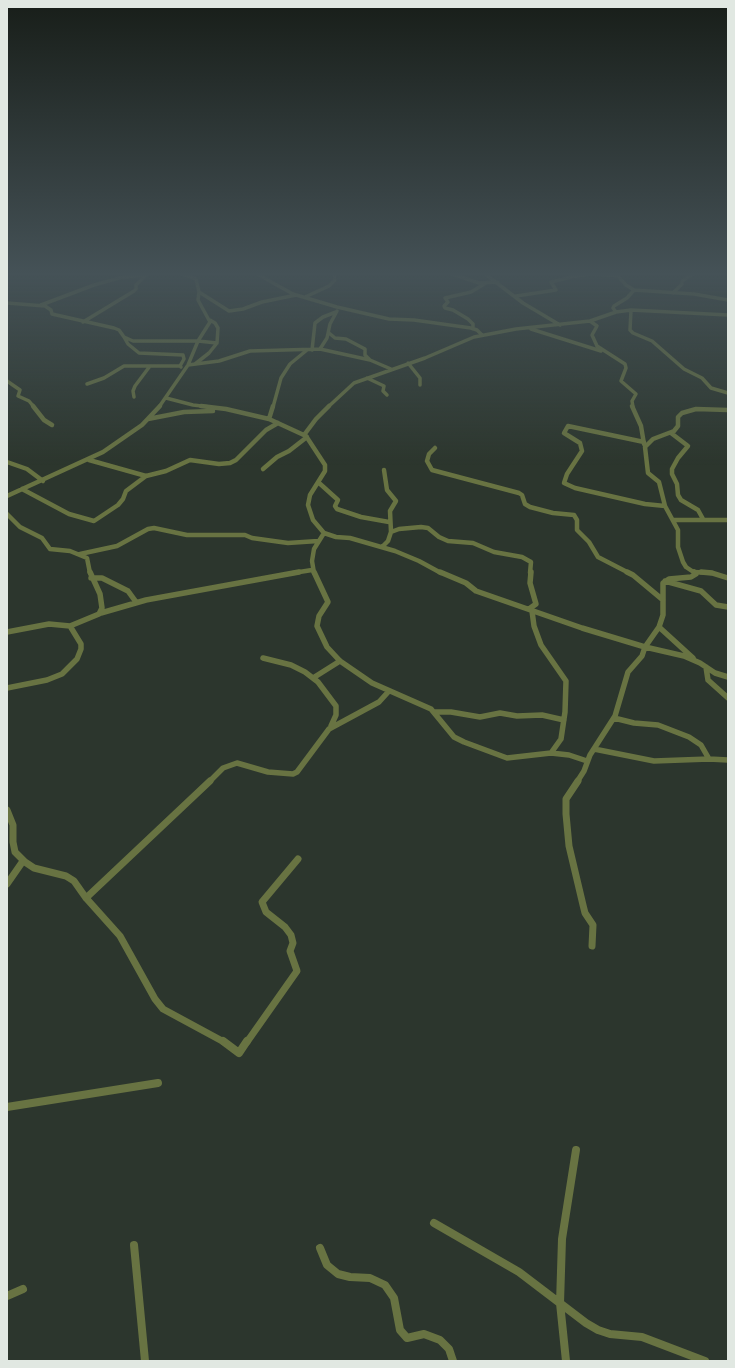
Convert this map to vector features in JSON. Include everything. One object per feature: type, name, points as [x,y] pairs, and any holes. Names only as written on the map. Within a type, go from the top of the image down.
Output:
[{"type":"street","points":[[124,338],[128,344],[139,353],[183,355],[184,359],[180,366]]},
{"type":"street","points":[[127,338],[136,341],[198,342],[217,344]]},
{"type":"street","points":[[7,496],[89,460],[112,447],[148,419],[166,398],[187,367],[201,338]]},
{"type":"street","points":[[195,364],[209,353],[217,344],[217,338]]},
{"type":"street","points":[[312,350],[313,338]]},
{"type":"street","points":[[320,349],[326,338]]},
{"type":"street","points":[[335,338],[346,339],[365,349],[365,354],[370,360]]},
{"type":"street","points":[[263,469],[277,457],[289,451],[306,436],[312,423],[354,383],[438,353],[471,338]]},
{"type":"street","points":[[559,338],[606,352]]},
{"type":"street","points":[[593,338],[597,346],[625,364],[626,368],[621,381],[636,394],[632,401],[632,405],[641,426],[648,473],[659,482],[665,506],[679,533],[678,547],[683,562],[686,567],[694,572],[712,573],[728,578]]},
{"type":"street","points":[[644,338],[652,341],[684,369],[702,378],[711,388],[728,393]]},
{"type":"street","points":[[87,384],[104,378],[124,366],[187,367],[195,364],[219,361],[239,353],[250,351],[320,349],[370,360],[391,369]]},
{"type":"street","points":[[269,419],[281,378],[292,362],[307,350]]},
{"type":"street","points":[[408,363],[420,378],[422,382],[420,385]]},
{"type":"street","points":[[134,397],[135,386],[150,366]]},
{"type":"street","points":[[366,378],[384,386],[383,391],[387,395]]},
{"type":"street","points":[[7,381],[20,390],[18,396],[28,401],[44,420],[52,425]]},
{"type":"street","points":[[166,398],[193,405],[223,409],[269,419],[306,436],[325,465],[325,471],[310,495],[308,505],[313,520],[324,533],[336,537],[350,538],[382,547],[419,561],[442,574],[466,583],[476,592],[646,646],[684,656],[728,677]]},
{"type":"street","points":[[148,419],[184,412],[223,409]]},
{"type":"street","points":[[665,506],[645,504],[567,485],[564,482],[567,474],[582,451],[580,443],[564,433],[568,426],[644,444],[653,439],[671,433],[677,428],[678,416],[682,413],[696,409],[728,410]]},
{"type":"street","points":[[22,489],[69,514],[94,521],[118,504],[123,499],[126,492],[146,476],[166,471],[190,460],[219,464],[233,463],[266,430],[278,424]]},
{"type":"street","points":[[671,433],[688,446],[675,461],[672,469],[672,474],[677,484],[678,495],[681,500],[698,510],[703,519]]},
{"type":"street","points":[[435,448],[429,454],[427,461],[432,470],[451,476],[481,482],[501,490],[519,493],[523,497],[525,504],[530,507],[553,513],[574,515],[577,520],[577,530],[589,542],[598,557],[633,575],[663,600]]},
{"type":"street","points":[[89,460],[146,476]]},
{"type":"street","points":[[7,462],[27,469],[43,480]]},
{"type":"street","points":[[382,547],[388,541],[391,532],[389,522],[390,511],[396,500],[387,490],[384,470]]},
{"type":"street","points":[[318,482],[338,500],[335,506],[337,509],[362,517],[389,522]]},
{"type":"street","points":[[7,514],[20,527],[42,538],[50,549],[80,554],[117,546],[148,529],[154,528],[187,534],[245,535],[252,538],[288,543],[318,541]]},
{"type":"street","points":[[673,520],[728,520]]},
{"type":"street","points":[[391,532],[411,527],[426,528],[448,541],[472,543],[494,552],[514,554],[527,560],[531,564],[530,583],[536,600],[536,604],[530,610]]},
{"type":"street","points":[[324,533],[318,541],[313,554],[312,570],[317,584],[328,602],[318,616],[318,626],[327,647],[340,662],[359,676],[388,690],[423,704],[434,712],[458,739],[499,756],[510,758],[551,753],[569,755],[587,761]]},
{"type":"street","points":[[80,554],[88,559],[88,571],[100,594],[102,608],[101,613]]},
{"type":"street","points":[[7,632],[49,624],[70,626],[101,613],[136,602],[312,570]]},
{"type":"street","points":[[665,581],[674,578],[694,576],[696,574],[694,572]]},
{"type":"street","points":[[91,578],[102,578],[128,591],[136,602]]},
{"type":"street","points":[[592,946],[593,925],[585,913],[569,846],[566,814],[568,796],[584,771],[587,761],[594,749],[614,718],[626,677],[632,667],[642,656],[646,646],[659,627],[663,615],[663,583],[665,581]]},
{"type":"street","points":[[665,581],[701,591],[707,594],[716,605],[728,607]]},
{"type":"street","points":[[530,610],[541,645],[566,681],[564,720],[561,739],[551,753]]},
{"type":"street","points":[[7,688],[47,680],[62,674],[77,659],[82,644],[70,626]]},
{"type":"street","points":[[659,627],[696,661]]},
{"type":"street","points":[[86,898],[223,768],[237,763],[268,772],[293,774],[300,768],[331,727],[337,713],[336,706],[322,687],[313,678],[291,665],[263,658]]},
{"type":"street","points":[[313,678],[340,662]]},
{"type":"street","points":[[706,667],[708,680],[728,698]]},
{"type":"street","points":[[331,727],[379,702],[388,690]]},
{"type":"street","points":[[434,712],[451,712],[483,717],[500,713],[517,716],[542,715],[564,720]]},
{"type":"street","points":[[614,718],[634,723],[658,725],[690,736],[701,745],[709,759]]},
{"type":"street","points":[[594,749],[654,761],[709,759],[728,760]]},
{"type":"street","points":[[7,810],[13,825],[13,842],[15,852],[23,861],[38,870],[71,878],[86,898],[120,936],[155,999],[163,1008],[224,1042],[239,1053],[297,971],[290,951],[293,943],[291,935],[285,927],[266,912],[262,907],[262,902],[298,859]]},
{"type":"street","points":[[7,884],[23,861]]},
{"type":"street","points":[[7,1107],[158,1083]]},
{"type":"street","points":[[566,1361],[560,1303],[562,1239],[576,1150]]},
{"type":"street","points":[[434,1223],[519,1272],[586,1324],[610,1334],[642,1337],[705,1361]]},
{"type":"street","points":[[134,1245],[145,1361]]},
{"type":"street","points":[[320,1248],[327,1264],[338,1274],[350,1277],[370,1278],[385,1285],[394,1298],[400,1330],[407,1338],[424,1334],[440,1340],[449,1349],[453,1361]]},
{"type":"street","points":[[7,1296],[23,1288]]}]
